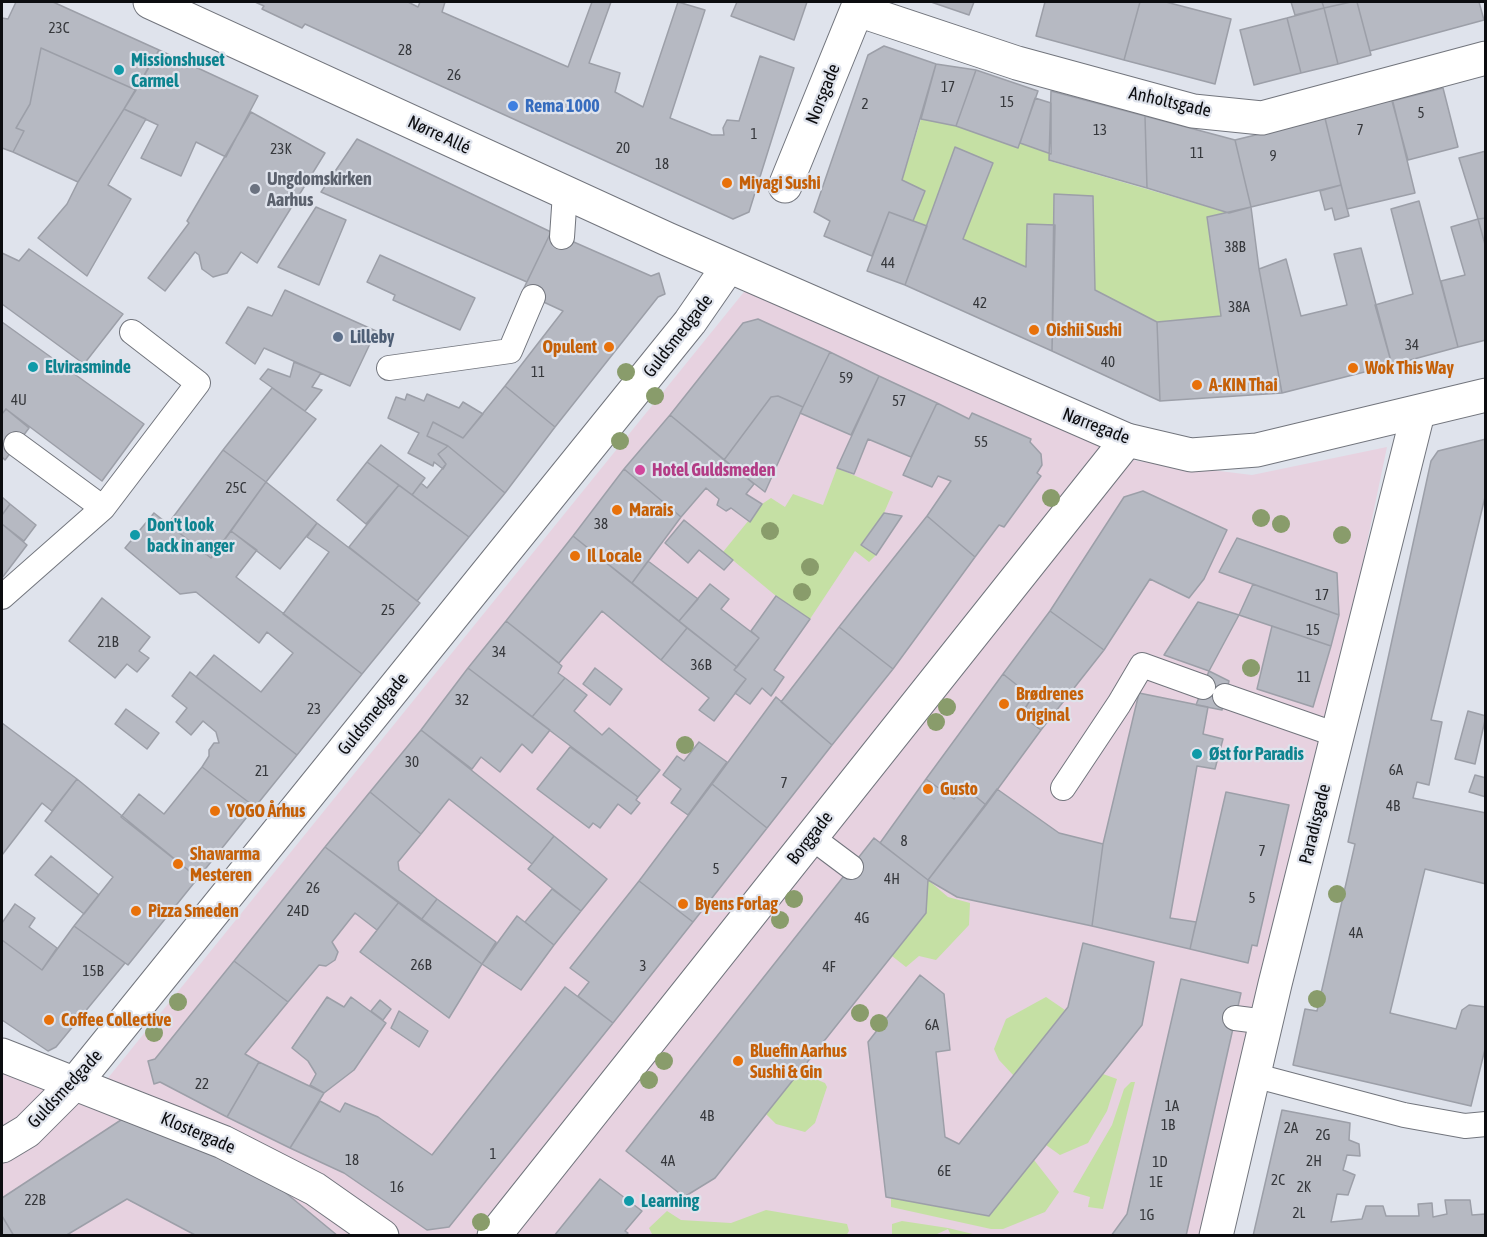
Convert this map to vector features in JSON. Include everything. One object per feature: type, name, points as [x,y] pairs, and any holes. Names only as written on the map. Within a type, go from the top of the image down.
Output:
[{"type":"street","name":"Nørre Allé","points":[[150,2],[728,267]]},
{"type":"street","name":"Anholtsgade","points":[[859,6],[1017,63],[1193,111],[1262,118],[1485,58]]},
{"type":"street","name":"Norsgade","points":[[785,186],[859,6]]},
{"type":"street","name":"Nørregade","points":[[728,267],[1127,440],[1191,455],[1257,450],[1485,395]]},
{"type":"street","name":"Guldsmedgade","points":[[2,1146],[27,1131],[76,1082],[690,322],[728,267]]},
{"type":"street","name":"Paradisgade","points":[[1216,1236],[1253,1075],[1251,1020],[1337,735],[1418,413]]},
{"type":"street","name":"Borggade","points":[[494,1236],[1127,440]]},
{"type":"street","name":"Klostergade","points":[[2,1055],[76,1082],[222,1142],[315,1189],[382,1236]]},
{"type":"lane","points":[[562,237],[565,193]]},
{"type":"lane","points":[[389,368],[510,351],[533,297]]},
{"type":"lane","points":[[2,597],[103,508],[198,383],[132,332]]},
{"type":"lane","points":[[16,444],[103,508]]},
{"type":"lane","points":[[1063,788],[1142,665],[1203,687]]},
{"type":"lane","points":[[1226,696],[1337,735]]},
{"type":"lane","points":[[811,837],[851,867]]},
{"type":"lane","points":[[1253,1075],[1404,1115],[1465,1126],[1485,1124]]},
{"type":"shaded area","points":[[748,287],[1137,461],[1252,475],[1387,447],[1222,1235],[2,1235],[2,1073],[91,1099]]},
{"type":"green space","points":[[921,119],[956,126],[1018,148],[1020,143],[1051,154],[1050,161],[1229,213],[1221,316],[1157,322],[1095,290],[1093,196],[1054,194],[1055,225],[1027,225],[1026,267],[913,221],[925,191],[902,180]]},
{"type":"green space","points":[[837,468],[893,492],[884,513],[861,544],[876,555],[869,562],[855,551],[810,619],[776,596],[723,552],[762,504],[771,498],[785,507],[793,494],[823,505]]},
{"type":"green space","points":[[928,880],[948,897],[970,903],[969,925],[936,960],[919,956],[906,967],[892,956],[926,913]]},
{"type":"green space","points":[[1046,997],[1065,1010],[1014,1076],[999,1060],[994,1049],[1006,1019]]},
{"type":"green space","points":[[799,1072],[825,1083],[827,1087],[815,1123],[805,1132],[776,1124],[766,1114]]},
{"type":"green space","points":[[1103,1074],[1117,1079],[1107,1111],[1088,1143],[1060,1155],[1046,1145]]},
{"type":"green space","points":[[1131,1082],[1135,1082],[1103,1209],[1088,1207],[1090,1197],[1073,1192],[1112,1125],[1124,1089]]},
{"type":"green space","points":[[1034,1160],[1059,1192],[1045,1212],[1003,1229],[991,1229],[891,1207],[891,1198],[989,1216]]},
{"type":"green space","points":[[766,1210],[847,1224],[849,1231],[846,1236],[653,1236],[649,1228],[667,1211],[681,1220],[731,1223]]},
{"type":"green space","points":[[902,1221],[948,1228],[977,1235],[951,1235],[948,1229],[935,1235],[892,1235],[892,1224]]},
{"type":"building","name":"Missionshuset Carmel","points":[[16,2],[53,2],[159,50],[136,90],[41,48],[30,104],[16,128],[24,131],[13,152],[2,148],[2,18],[8,19]]},
{"type":"building","points":[[255,2],[408,2],[418,7],[420,2],[445,2],[442,12],[568,67],[592,2],[611,2],[589,63],[620,73],[615,92],[643,107],[678,2],[705,10],[670,118],[712,135],[724,135],[723,128],[727,120],[739,121],[760,56],[794,68],[749,212],[733,219],[305,24],[302,28],[262,9],[264,6]]},
{"type":"building","points":[[737,2],[807,2],[794,40],[731,16]]},
{"type":"building","points":[[931,2],[974,2],[969,15]]},
{"type":"building","points":[[1045,2],[1140,2],[1124,60],[1036,36]]},
{"type":"building","points":[[1140,2],[1166,2],[1231,19],[1215,84],[1124,60]]},
{"type":"building","points":[[1291,2],[1322,2],[1324,8],[1295,15]]},
{"type":"building","points":[[1322,2],[1351,2],[1324,8]]},
{"type":"building","points":[[1357,2],[1371,55],[1338,64],[1324,8]]},
{"type":"building","points":[[1357,2],[1479,2],[1484,20],[1370,51]]},
{"type":"building","points":[[1324,8],[1338,64],[1301,73],[1287,18]]},
{"type":"building","points":[[1287,18],[1301,73],[1254,85],[1240,30]]},
{"type":"building","points":[[884,46],[936,64],[902,180],[925,191],[913,221],[889,212],[872,256],[824,236],[830,221],[814,212],[868,55]]},
{"type":"building","points":[[41,48],[136,90],[78,182],[13,152],[24,131],[16,128],[30,104]]},
{"type":"building","points":[[159,50],[258,96],[226,157],[196,142],[181,176],[141,158],[158,125],[124,109]]},
{"type":"building","points":[[936,64],[976,70],[956,126],[921,119]]},
{"type":"building","points":[[976,70],[1038,91],[1018,148],[956,126]]},
{"type":"building","points":[[1443,88],[1458,147],[1408,160],[1392,101]]},
{"type":"building","points":[[1051,91],[1145,116],[1147,188],[1049,160]]},
{"type":"building","points":[[1391,94],[1415,193],[1347,209],[1323,110]]},
{"type":"building","points":[[1035,98],[1051,103],[1051,154],[1020,143]]},
{"type":"building","points":[[124,109],[146,119],[108,185],[131,199],[87,276],[38,238],[67,204],[78,182]]},
{"type":"building","name":"Ungdomskirken Aarhus","points":[[251,112],[325,153],[257,263],[241,252],[227,273],[213,277],[202,269],[199,255],[195,252],[165,291],[148,278],[189,223],[187,221]]},
{"type":"building","points":[[1145,116],[1235,140],[1251,207],[1229,213],[1147,188]]},
{"type":"building","points":[[1325,118],[1341,185],[1251,207],[1235,140]]},
{"type":"building","points":[[357,139],[551,232],[527,282],[321,192]]},
{"type":"building","points":[[955,147],[993,163],[963,239],[1026,267],[1027,224],[1055,225],[1052,351],[905,285]]},
{"type":"building","points":[[1486,151],[1486,218],[1478,219],[1459,158]]},
{"type":"building","points":[[1341,185],[1349,216],[1335,220],[1332,208],[1325,210],[1320,191]]},
{"type":"building","points":[[1054,194],[1093,196],[1095,290],[1157,322],[1160,401],[1052,351]]},
{"type":"building","points":[[1419,201],[1458,347],[1392,365],[1375,305],[1413,294],[1391,209]]},
{"type":"building","points":[[316,207],[346,220],[319,285],[278,267]]},
{"type":"building","points":[[1251,207],[1259,269],[1282,393],[1160,401],[1157,322],[1221,316],[1207,217]]},
{"type":"building","points":[[889,212],[927,226],[905,285],[867,271]]},
{"type":"building","points":[[1486,218],[1486,248],[1478,219]]},
{"type":"building","points":[[1478,219],[1486,248],[1486,340],[1458,347],[1441,281],[1465,275],[1451,227]]},
{"type":"building","points":[[551,232],[651,276],[659,273],[665,294],[658,297],[555,427],[505,386],[563,311],[522,292]]},
{"type":"building","points":[[1361,248],[1392,365],[1282,393],[1259,269],[1286,259],[1301,316],[1347,305],[1334,254]]},
{"type":"building","name":"Elvirasminde","points":[[29,249],[123,314],[84,364],[2,304],[2,253],[19,261]]},
{"type":"building","points":[[380,255],[475,298],[460,330],[393,300],[395,295],[367,282]]},
{"type":"building","points":[[285,290],[376,331],[350,386],[264,348],[255,364],[226,343],[248,307],[272,316]]},
{"type":"building","points":[[758,319],[830,352],[803,407],[778,396],[771,397],[724,460],[670,415],[743,323]]},
{"type":"building","name":"Elvirasminde","points":[[2,322],[144,424],[102,481],[6,409],[2,414]]},
{"type":"building","points":[[830,352],[879,376],[851,435],[800,413]]},
{"type":"building","points":[[294,362],[321,373],[312,387],[322,390],[305,411],[260,379],[268,369],[290,377]]},
{"type":"building","points":[[879,376],[937,403],[911,457],[868,439],[854,474],[837,468]]},
{"type":"building","points":[[505,386],[555,427],[505,493],[448,446],[427,436],[433,422],[463,438]]},
{"type":"building","points":[[272,388],[316,419],[266,482],[223,450]]},
{"type":"building","points":[[407,394],[424,401],[427,394],[459,408],[463,402],[483,414],[463,438],[433,422],[427,436],[448,446],[438,454],[446,464],[443,469],[434,462],[433,466],[408,453],[419,433],[388,418],[396,397],[405,400]]},
{"type":"building","points":[[778,396],[803,407],[765,492],[724,460],[771,397]]},
{"type":"building","points":[[937,403],[969,419],[972,413],[1031,439],[1030,442],[1041,454],[1042,465],[1037,473],[1041,476],[1004,527],[999,525],[975,557],[927,516],[951,481],[938,476],[932,487],[903,475]]},
{"type":"building","points":[[6,409],[29,428],[5,460],[2,457],[2,414]]},
{"type":"building","points":[[670,415],[754,484],[746,494],[762,504],[750,522],[731,508],[726,511],[717,505],[719,499],[706,488],[681,517],[624,469]]},
{"type":"building","points":[[1486,439],[1486,493],[1431,720],[1442,722],[1429,785],[1417,782],[1413,798],[1486,813],[1486,884],[1425,869],[1390,1013],[1456,1029],[1462,1010],[1469,1005],[1486,1007],[1486,1045],[1471,1106],[1293,1065],[1305,1009],[1317,1011],[1355,844],[1348,842],[1431,461],[1438,451]]},
{"type":"building","points":[[381,445],[425,478],[412,495],[367,462]]},
{"type":"building","points":[[448,446],[505,493],[469,537],[412,495],[421,483],[427,488],[446,464],[438,454]]},
{"type":"building","points":[[223,450],[266,482],[211,558],[168,524]]},
{"type":"building","points":[[367,462],[399,485],[366,524],[337,500]]},
{"type":"building","points":[[624,469],[681,517],[632,583],[573,536]]},
{"type":"building","points":[[266,482],[317,523],[280,569],[231,531]]},
{"type":"building","points":[[399,485],[469,537],[417,601],[349,547]]},
{"type":"building","points":[[1143,491],[1227,530],[1204,579],[1189,598],[1150,579],[1104,650],[1050,611],[1124,497]]},
{"type":"building","points":[[2,497],[10,504],[2,515]]},
{"type":"building","points":[[10,504],[36,525],[24,541],[2,524],[2,515]]},
{"type":"building","points":[[154,513],[211,558],[231,531],[257,550],[236,577],[362,674],[297,755],[196,677],[214,655],[261,692],[293,653],[267,632],[259,643],[196,592],[180,594],[125,548]]},
{"type":"building","points":[[884,513],[902,516],[876,555],[861,545]]},
{"type":"building","points":[[927,516],[975,557],[893,669],[839,627]]},
{"type":"building","points":[[684,520],[733,560],[724,570],[699,550],[688,563],[665,543]]},
{"type":"building","points":[[317,523],[420,603],[362,674],[283,614],[329,552],[307,537]]},
{"type":"building","points":[[2,524],[27,545],[2,578]]},
{"type":"building","points":[[573,536],[687,628],[661,660],[602,611],[559,663],[506,621]]},
{"type":"building","points":[[1237,538],[1337,573],[1339,615],[1219,572]]},
{"type":"building","points":[[648,561],[698,599],[679,621],[632,583]]},
{"type":"building","points":[[710,584],[729,599],[721,609],[759,638],[737,667],[679,621]]},
{"type":"building","points":[[1253,584],[1339,615],[1331,646],[1239,615]]},
{"type":"building","points":[[776,596],[810,619],[774,670],[784,677],[771,696],[762,688],[750,704],[735,693],[746,679],[734,670],[759,638],[751,631]]},
{"type":"building","points":[[102,598],[150,637],[139,651],[149,658],[137,672],[127,664],[115,678],[69,641]]},
{"type":"building","points":[[1198,602],[1239,615],[1209,671],[1164,655]]},
{"type":"building","points":[[1050,611],[1104,650],[1041,730],[1021,715],[1032,697],[1003,674]]},
{"type":"building","points":[[506,621],[562,666],[558,673],[565,678],[532,717],[468,668]]},
{"type":"building","points":[[1272,626],[1331,646],[1313,707],[1257,689]]},
{"type":"building","points":[[839,627],[893,669],[832,745],[781,702]]},
{"type":"building","points":[[687,628],[737,667],[734,670],[746,679],[714,721],[699,710],[709,698],[661,660]]},
{"type":"building","points":[[468,668],[550,730],[532,753],[522,744],[500,772],[481,757],[472,769],[421,730]]},
{"type":"building","points":[[595,668],[622,689],[610,705],[583,684]]},
{"type":"building","points":[[1209,671],[1229,681],[1222,710],[1196,705]]},
{"type":"building","points":[[190,672],[297,755],[255,807],[202,767],[209,756],[209,750],[214,743],[219,743],[216,732],[203,721],[191,735],[176,722],[187,708],[172,696]]},
{"type":"building","points":[[1003,674],[1032,697],[1021,715],[1041,730],[986,805],[963,786],[954,799],[926,779]]},
{"type":"building","points":[[565,678],[587,695],[574,711],[602,735],[609,728],[660,770],[638,797],[532,717]]},
{"type":"building","points":[[1139,693],[1208,707],[1203,734],[1223,739],[1215,769],[1197,766],[1170,918],[1196,922],[1190,949],[1092,926],[1103,844]]},
{"type":"building","points":[[776,697],[832,745],[767,828],[712,784]]},
{"type":"building","points":[[126,709],[159,733],[147,749],[115,724]]},
{"type":"building","points":[[1468,711],[1486,716],[1475,764],[1455,759]]},
{"type":"building","points":[[2,723],[77,779],[52,811],[42,803],[2,855]]},
{"type":"building","points":[[421,730],[554,836],[532,864],[449,799],[421,834],[370,792]]},
{"type":"building","points":[[699,742],[727,762],[688,815],[671,803],[681,789],[663,775],[677,756],[684,761]]},
{"type":"building","points":[[570,747],[638,797],[636,800],[640,803],[631,814],[618,804],[600,828],[593,823],[589,828],[537,789]]},
{"type":"building","points":[[202,767],[255,807],[198,878],[121,817],[139,794],[164,814]]},
{"type":"building","points":[[1475,775],[1486,778],[1486,797],[1469,792]]},
{"type":"building","points":[[77,779],[198,878],[128,965],[74,926],[113,877],[45,821]]},
{"type":"building","points":[[926,779],[954,799],[963,786],[986,805],[928,880],[880,843]]},
{"type":"building","points":[[712,784],[767,828],[693,922],[639,881]]},
{"type":"building","points":[[997,789],[1059,833],[1103,844],[1092,926],[957,897],[928,880]]},
{"type":"building","points":[[370,792],[421,834],[398,862],[399,870],[437,899],[421,920],[325,847]]},
{"type":"building","points":[[1226,792],[1289,805],[1257,946],[1252,945],[1248,963],[1190,949]]},
{"type":"building","points":[[554,836],[607,879],[581,911],[528,869]]},
{"type":"building","points":[[874,838],[928,880],[926,913],[715,1178],[684,1197],[626,1151]]},
{"type":"building","points":[[325,847],[399,902],[377,930],[355,913],[332,942],[338,952],[335,960],[326,966],[319,965],[288,1002],[234,961]]},
{"type":"building","points":[[51,856],[99,895],[84,914],[35,875]]},
{"type":"building","points":[[639,881],[693,922],[613,1023],[578,996],[589,982],[570,968]]},
{"type":"building","points":[[552,889],[581,911],[554,945],[525,922]]},
{"type":"building","points":[[437,899],[496,942],[482,964],[421,920]]},
{"type":"building","points":[[399,902],[482,964],[449,1018],[360,952]]},
{"type":"building","points":[[15,904],[35,918],[29,927],[57,948],[42,970],[2,940],[2,923]]},
{"type":"building","points":[[517,916],[554,945],[521,990],[482,964]]},
{"type":"building","points":[[74,926],[125,963],[56,1047],[48,1051],[2,1020],[2,940],[42,970]]},
{"type":"building","points":[[1083,943],[1154,962],[1142,1025],[989,1216],[886,1197],[868,1042],[920,975],[944,994],[950,1050],[936,1052],[945,1137],[959,1144],[1068,1007]]},
{"type":"building","points":[[234,961],[288,1002],[245,1054],[259,1062],[227,1117],[160,1082],[154,1084],[148,1061],[155,1059]]},
{"type":"building","points":[[1181,979],[1241,993],[1186,1236],[1111,1236],[1127,1214]]},
{"type":"building","points":[[565,987],[613,1023],[449,1227],[427,1230],[344,1173],[290,1148],[320,1101],[340,1112],[345,1103],[378,1117],[432,1155]]},
{"type":"building","points":[[327,997],[344,1007],[351,997],[386,1023],[354,1070],[324,1093],[310,1085],[316,1074],[308,1061],[292,1048]]},
{"type":"building","points":[[380,1000],[391,1009],[383,1020],[371,1011]]},
{"type":"building","points":[[399,1011],[428,1031],[419,1047],[391,1028]]},
{"type":"building","points":[[259,1062],[324,1093],[290,1148],[227,1117]]},
{"type":"building","points":[[1282,1110],[1350,1123],[1349,1140],[1359,1144],[1360,1156],[1347,1155],[1343,1170],[1355,1175],[1348,1195],[1337,1194],[1331,1222],[1362,1219],[1366,1206],[1383,1206],[1386,1216],[1419,1216],[1418,1204],[1432,1203],[1433,1217],[1447,1214],[1445,1200],[1470,1200],[1472,1215],[1486,1214],[1486,1236],[1253,1236]]},
{"type":"building","points":[[127,1116],[275,1184],[338,1236],[197,1236],[127,1199],[65,1236],[14,1236],[2,1216],[2,1198]]},
{"type":"building","points":[[600,1179],[642,1211],[625,1231],[628,1233],[625,1236],[554,1236]]},
{"type":"building","points":[[2,1216],[14,1236],[2,1236]]},
{"type":"place","name":"Missionshuset Carmel","points":[[119,70]]},
{"type":"place","name":"Rema 1000","points":[[513,106]]},
{"type":"place","name":"Miyagi Sushi","points":[[727,183]]},
{"type":"place","name":"Ungdomskirken Aarhus","points":[[255,189]]},
{"type":"place","name":"Oishii Sushi","points":[[1034,330]]},
{"type":"place","name":"Lilleby","points":[[338,337]]},
{"type":"place","name":"Opulent","points":[[609,347]]},
{"type":"place","name":"Elvirasminde","points":[[33,367]]},
{"type":"place","name":"Wok This Way","points":[[1353,368]]},
{"type":"place","name":"A-KIN Thai","points":[[1197,385]]},
{"type":"place","name":"Hotel Guldsmeden","points":[[640,470]]},
{"type":"place","name":"Marais","points":[[617,510]]},
{"type":"place","name":"Don't look back in anger","points":[[135,535]]},
{"type":"place","name":"Il Locale","points":[[575,556]]},
{"type":"place","name":"Brødrenes Original","points":[[1004,704]]},
{"type":"place","name":"Øst for Paradis","points":[[1197,754]]},
{"type":"place","name":"Gusto","points":[[928,789]]},
{"type":"place","name":"YOGO Århus","points":[[215,811]]},
{"type":"place","name":"Shawarma Mesteren","points":[[178,864]]},
{"type":"place","name":"Byens Forlag","points":[[683,904]]},
{"type":"place","name":"Pizza Smeden","points":[[136,911]]},
{"type":"place","name":"Coffee Collective","points":[[49,1020]]},
{"type":"place","name":"Bluefin Aarhus Sushi & Gin","points":[[738,1061]]},
{"type":"place","name":"Learning","points":[[629,1201]]}]
